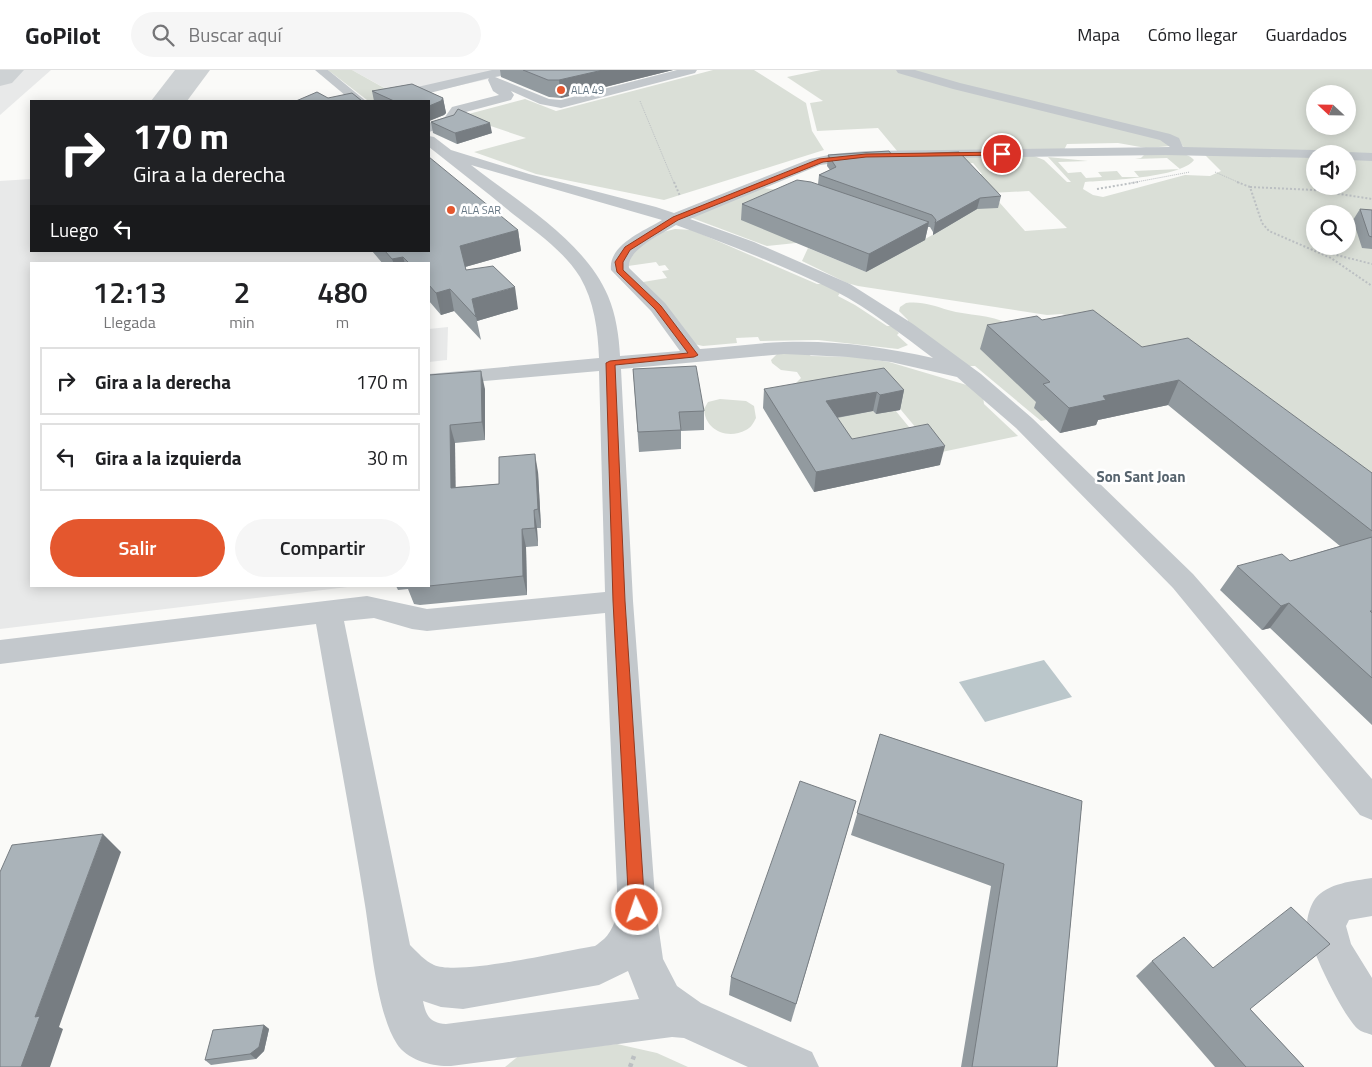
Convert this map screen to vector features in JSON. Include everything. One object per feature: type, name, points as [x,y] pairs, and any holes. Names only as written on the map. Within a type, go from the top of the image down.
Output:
[{"type":"lane","points":[[321,70],[359,100]]},
{"type":"lane","points":[[388,100],[417,91],[489,78],[508,70]]},
{"type":"lane","points":[[489,78],[509,84],[548,103],[561,104],[691,70]]},
{"type":"lane","points":[[902,70],[957,86],[1069,112],[1170,139],[1177,145],[1175,149],[1165,151]]},
{"type":"lane","points":[[430,128],[450,120],[457,110],[506,97],[508,94],[497,88],[489,78]]},
{"type":"lane","points":[[437,146],[508,172],[681,216],[843,288],[906,328],[973,379],[1024,422],[1183,581],[1372,804]]},
{"type":"lane","points":[[437,146],[543,229],[582,268],[594,286],[603,309],[609,343],[619,601],[637,910],[640,946],[648,973],[663,1000],[686,1018],[797,1067]]},
{"type":"lane","points":[[694,355],[664,314],[621,273],[618,266],[627,249],[681,216],[758,184],[801,177],[841,157],[876,155],[1165,151],[1306,154]]},
{"type":"lane","points":[[1356,156],[1372,157]]},
{"type":"lane","points":[[479,179],[483,174],[491,172],[508,172]]},
{"type":"lane","points":[[758,184],[801,177]]},
{"type":"lane","points":[[430,380],[784,348],[852,350],[924,362],[973,379]]},
{"type":"lane","points":[[0,652],[328,611],[374,607],[410,618],[427,620],[619,601]]},
{"type":"lane","points":[[328,611],[391,950],[409,1025],[418,1037],[432,1044],[451,1045],[659,1016],[686,1018]]},
{"type":"lane","points":[[1372,897],[1336,905],[1330,911],[1327,922],[1327,934],[1332,949],[1372,1014]]},
{"type":"lane","points":[[391,950],[405,970],[424,982],[445,988],[463,988],[606,963],[624,947],[634,928],[637,910]]},
{"type":"path","points":[[638,99],[681,216]]},
{"type":"path","points":[[1195,152],[1208,171]]},
{"type":"path","points":[[1096,189],[1197,171],[1208,171],[1222,174],[1250,187],[1314,190],[1372,199]]},
{"type":"path","points":[[1250,187],[1264,226],[1284,239],[1306,246]]},
{"type":"path","points":[[1325,255],[1372,286]]},
{"type":"path","points":[[1338,255],[1372,264]]},
{"type":"shaded area","points":[[0,70],[51,70],[0,115]]},
{"type":"shaded area","points":[[328,70],[352,70],[395,94],[379,100],[367,100]]},
{"type":"shaded area","points":[[352,70],[529,70],[403,98]]},
{"type":"shaded area","points":[[713,70],[754,70],[806,103],[812,131],[824,150],[664,200],[536,174],[474,152],[526,138],[461,116],[525,99],[556,111]]},
{"type":"shaded area","points":[[821,70],[897,70],[1164,139],[1171,146],[1146,148],[1118,143],[1067,144],[1064,150],[898,152],[878,128],[817,131],[810,103],[823,101],[787,77]]},
{"type":"shaded area","points":[[906,70],[1372,70],[1372,155],[1356,154],[1356,145],[1306,145],[1306,153],[1184,148],[1179,140]]},
{"type":"shaded area","points":[[1177,153],[1189,156],[1194,160],[1180,169],[1167,158],[1135,159],[1141,158],[1145,154]]},
{"type":"shaded area","points":[[1205,155],[1306,157],[1306,195],[1356,195],[1356,158],[1372,159],[1372,512],[1131,371],[1075,318],[1062,314],[1047,315],[858,286],[847,283],[802,261],[808,248],[866,272],[943,229],[969,175],[982,174],[973,163],[960,164],[888,157],[1034,156],[1044,160],[1067,182],[1071,182],[1048,157],[1088,161],[1058,162],[1068,173],[1081,172],[1086,178],[1102,177],[1098,172],[1117,171],[1122,177],[1139,177],[1134,171],[1179,169],[1143,177],[1085,182],[1083,189],[1093,195],[1103,197],[1185,175],[1210,176],[1221,171]],"holes":[[[1029,191],[1067,228],[1025,231],[991,193]]]},
{"type":"shaded area","points":[[30,179],[30,252],[373,252],[381,262],[30,262],[30,587],[348,587],[0,629],[0,181]]},
{"type":"shaded area","points":[[763,188],[803,193],[796,243],[767,246],[692,218],[692,216]]},
{"type":"shaded area","points":[[675,229],[692,230],[817,284],[825,284],[841,291],[838,296],[887,326],[892,326],[899,333],[897,335],[908,345],[898,349],[818,340],[760,341],[758,337],[736,338],[737,343],[703,346],[694,344],[643,282],[667,278],[662,271],[669,270],[665,265],[659,266],[656,262],[628,266],[629,253],[663,232]]},
{"type":"shaded area","points":[[906,303],[928,304],[956,312],[994,318],[1009,324],[981,349],[1041,406],[1046,420],[1041,421],[975,366],[965,366],[908,323],[908,320],[899,311],[900,307]]},
{"type":"shaded area","points":[[448,327],[447,360],[430,362],[430,329]]},
{"type":"shaded area","points":[[805,352],[811,356],[855,357],[889,362],[970,386],[983,396],[984,404],[1018,436],[937,453],[871,374],[794,385],[801,378],[797,372],[781,370],[771,360],[777,354]]},
{"type":"shaded area","points":[[720,399],[746,401],[754,406],[756,418],[751,426],[739,433],[732,434],[713,428],[708,423],[704,409],[708,402]]},
{"type":"shaded area","points":[[895,410],[923,444],[849,459],[808,423],[873,411],[876,414]]},
{"type":"shaded area","points":[[1044,660],[1072,697],[985,722],[959,682]]},
{"type":"shaded area","points":[[617,1044],[657,1053],[688,1067],[505,1067],[521,1054]]},
{"type":"building","points":[[523,70],[603,70],[559,80],[548,80]]},
{"type":"building","points":[[412,84],[443,98],[441,101],[430,106],[430,100],[392,100],[372,91]]},
{"type":"building","points":[[317,92],[328,98],[352,93],[361,100],[298,100]]},
{"type":"building","points":[[458,109],[490,123],[455,133],[431,122],[454,115]]},
{"type":"building","points":[[889,151],[892,155],[959,152],[1001,196],[980,198],[935,223],[936,220],[932,215],[819,175],[836,167],[828,155]]},
{"type":"building","points":[[430,158],[518,230],[460,246],[466,270],[493,266],[515,287],[472,299],[476,317],[450,289],[436,293],[430,286],[430,262],[408,262],[403,257],[392,259],[386,252],[430,252]]},
{"type":"building","points":[[797,180],[811,182],[929,222],[869,254],[742,204]]},
{"type":"building","points":[[1360,209],[1372,210],[1372,237],[1369,236]]},
{"type":"building","points":[[1093,310],[1142,347],[1188,338],[1372,473],[1372,531],[1179,380],[1103,396],[1106,400],[1069,408],[1043,384],[1050,382],[987,325],[1037,316],[1042,320]]},
{"type":"building","points":[[696,366],[704,411],[679,412],[681,430],[638,432],[633,369]]},
{"type":"building","points":[[884,368],[904,390],[880,395],[877,392],[826,401],[852,439],[928,424],[945,446],[816,472],[764,389]]},
{"type":"building","points":[[481,371],[482,422],[450,425],[451,488],[499,484],[499,457],[535,454],[538,509],[534,510],[535,528],[522,529],[523,576],[430,586],[430,375]]},
{"type":"building","points":[[1372,537],[1372,611],[1370,611],[1372,613],[1372,678],[1289,603],[1281,606],[1237,566],[1282,554],[1290,561]]},
{"type":"building","points":[[880,734],[1082,801],[1057,1067],[972,1067],[1004,864],[857,813]]},
{"type":"building","points":[[800,781],[856,801],[796,1004],[731,977]]},
{"type":"building","points":[[103,834],[35,1017],[40,1016],[21,1067],[0,1067],[0,872],[12,845]]},
{"type":"building","points":[[1291,907],[1330,944],[1250,1009],[1304,1067],[1246,1067],[1152,961],[1184,937],[1213,968]]},
{"type":"building","points":[[264,1025],[259,1047],[250,1054],[205,1060],[213,1030]]},
{"type":"taxiway","points":[[0,76],[7,70]]},
{"type":"taxiway","points":[[170,100],[193,70]]},
{"type":"place","name":"ALA 49","points":[[561,90]]},
{"type":"place","name":"ALA SAR","points":[[451,210]]},
{"type":"district","name":"Son Sant Joan","points":[[1141,476]]},
{"type":"route","points":[[637,910],[619,601],[610,363],[694,355],[658,307],[620,270],[618,266],[622,255],[634,244],[687,213],[822,160],[841,157],[886,155],[1002,154]]}]
